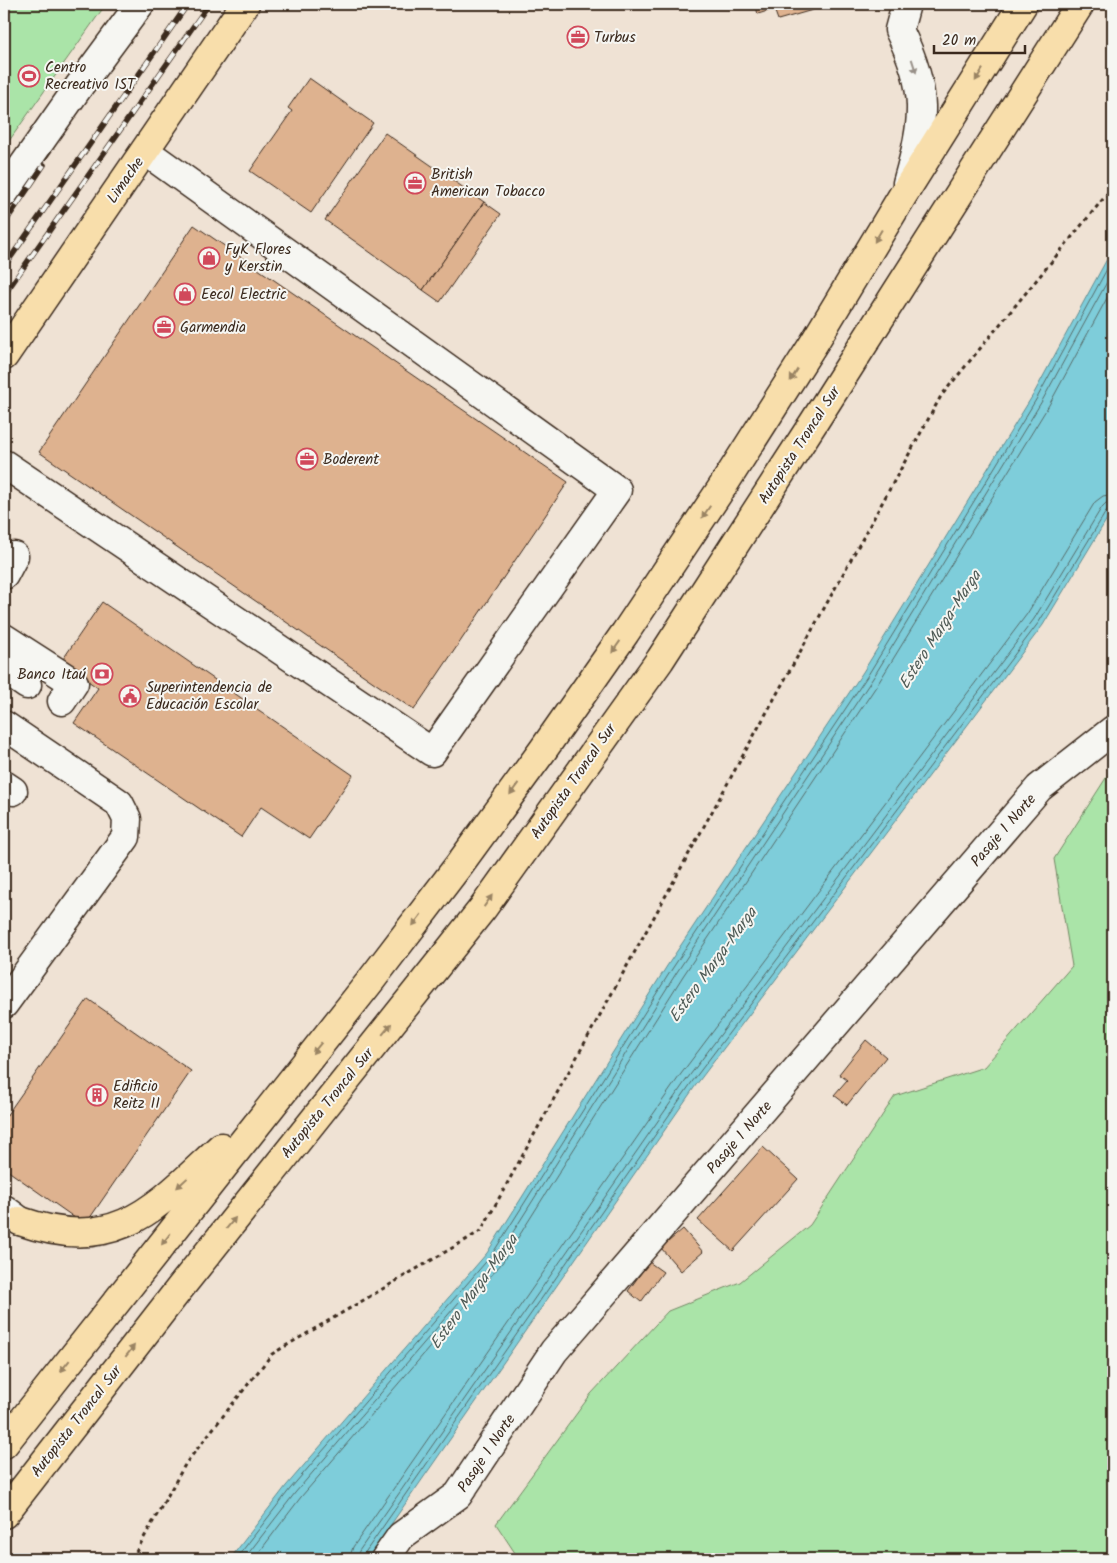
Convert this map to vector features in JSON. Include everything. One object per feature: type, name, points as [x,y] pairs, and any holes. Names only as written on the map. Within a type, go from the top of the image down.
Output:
[{"type":"main road","name":"Limache","points":[[4,356],[245,4]]},
{"type":"main road","points":[[4,1444],[372,979],[543,750],[620,641],[722,489],[814,343],[903,194],[1023,4]]},
{"type":"main road","name":"Autopista Troncal Sur","points":[[4,1514],[180,1288],[483,908],[660,660],[1080,4]]},
{"type":"main road","points":[[12,1215],[39,1227],[77,1233],[96,1231],[136,1219],[154,1208],[170,1194],[283,1090]]},
{"type":"street","points":[[4,192],[140,4]]},
{"type":"street","points":[[889,4],[910,53],[922,101],[919,140],[903,194]]},
{"type":"street","points":[[899,30],[906,4]]},
{"type":"street","points":[[4,464],[432,752],[617,490],[145,151]]},
{"type":"street","points":[[4,638],[74,683],[62,701]]},
{"type":"street","points":[[4,669],[27,685]]},
{"type":"street","points":[[4,724],[119,803],[128,819],[126,837],[4,1004]]},
{"type":"street","name":"Pasaje 1 Norte","points":[[385,1559],[401,1536],[458,1495],[554,1351],[1039,788],[1113,730]]},
{"type":"path","points":[[132,1559],[186,1463],[272,1354],[481,1231],[941,396],[1113,187]]},
{"type":"green space","name":"Centro Recreativo IST","points":[[4,4],[106,4],[4,148]]},
{"type":"green space","points":[[1113,767],[1113,1559],[519,1559],[496,1524],[591,1394],[668,1311],[740,1282],[810,1225],[895,1096],[984,1067],[1072,966],[1054,859]]},
{"type":"water","name":"Estero Marga-Marga","points":[[1113,248],[1113,509],[1043,625],[696,1085],[367,1559],[230,1559],[286,1486],[487,1253],[667,966],[863,672],[1033,395]]},
{"type":"building","points":[[755,4],[815,4],[816,9],[778,20],[774,9],[758,14]]},
{"type":"building","points":[[309,78],[373,123],[311,213],[250,171],[292,111],[288,108]]},
{"type":"building","points":[[385,133],[484,202],[423,290],[325,220]]},
{"type":"building","points":[[484,202],[501,214],[440,302],[423,290]]},
{"type":"building","points":[[194,225],[568,482],[414,710],[39,452]]},
{"type":"building","points":[[102,602],[353,775],[309,839],[261,807],[241,837],[74,723],[98,688],[61,662]]},
{"type":"building","name":"Edificio Reitz II","points":[[88,999],[191,1071],[85,1225],[4,1168],[4,1119]]},
{"type":"building","points":[[866,1040],[886,1057],[847,1105],[834,1095],[847,1080],[839,1074]]},
{"type":"building","points":[[763,1147],[798,1179],[733,1251],[698,1220]]},
{"type":"building","points":[[683,1229],[703,1252],[681,1271],[661,1248]]},
{"type":"building","points":[[649,1262],[663,1272],[641,1302],[628,1291]]},
{"type":"railway","points":[[4,267],[188,4]]},
{"type":"railway","points":[[4,295],[209,4]]},
{"type":"railway","points":[[4,224],[44,165]]},
{"type":"place","name":"Turbus","points":[[578,37]]},
{"type":"place","name":"Centro Recreativo IST","points":[[29,76]]},
{"type":"place","name":"British American Tobacco","points":[[415,183]]},
{"type":"place","name":"FyK Flores y Kerstin","points":[[209,258]]},
{"type":"place","name":"Eecol Electric","points":[[185,294]]},
{"type":"place","name":"Garmendia","points":[[164,327]]},
{"type":"place","name":"Boderent","points":[[307,459]]},
{"type":"place","name":"Banco Itaú","points":[[102,674]]},
{"type":"place","name":"Superintendencia de Educación Escolar","points":[[130,696]]},
{"type":"place","name":"Edificio Reitz II","points":[[97,1095]]}]
